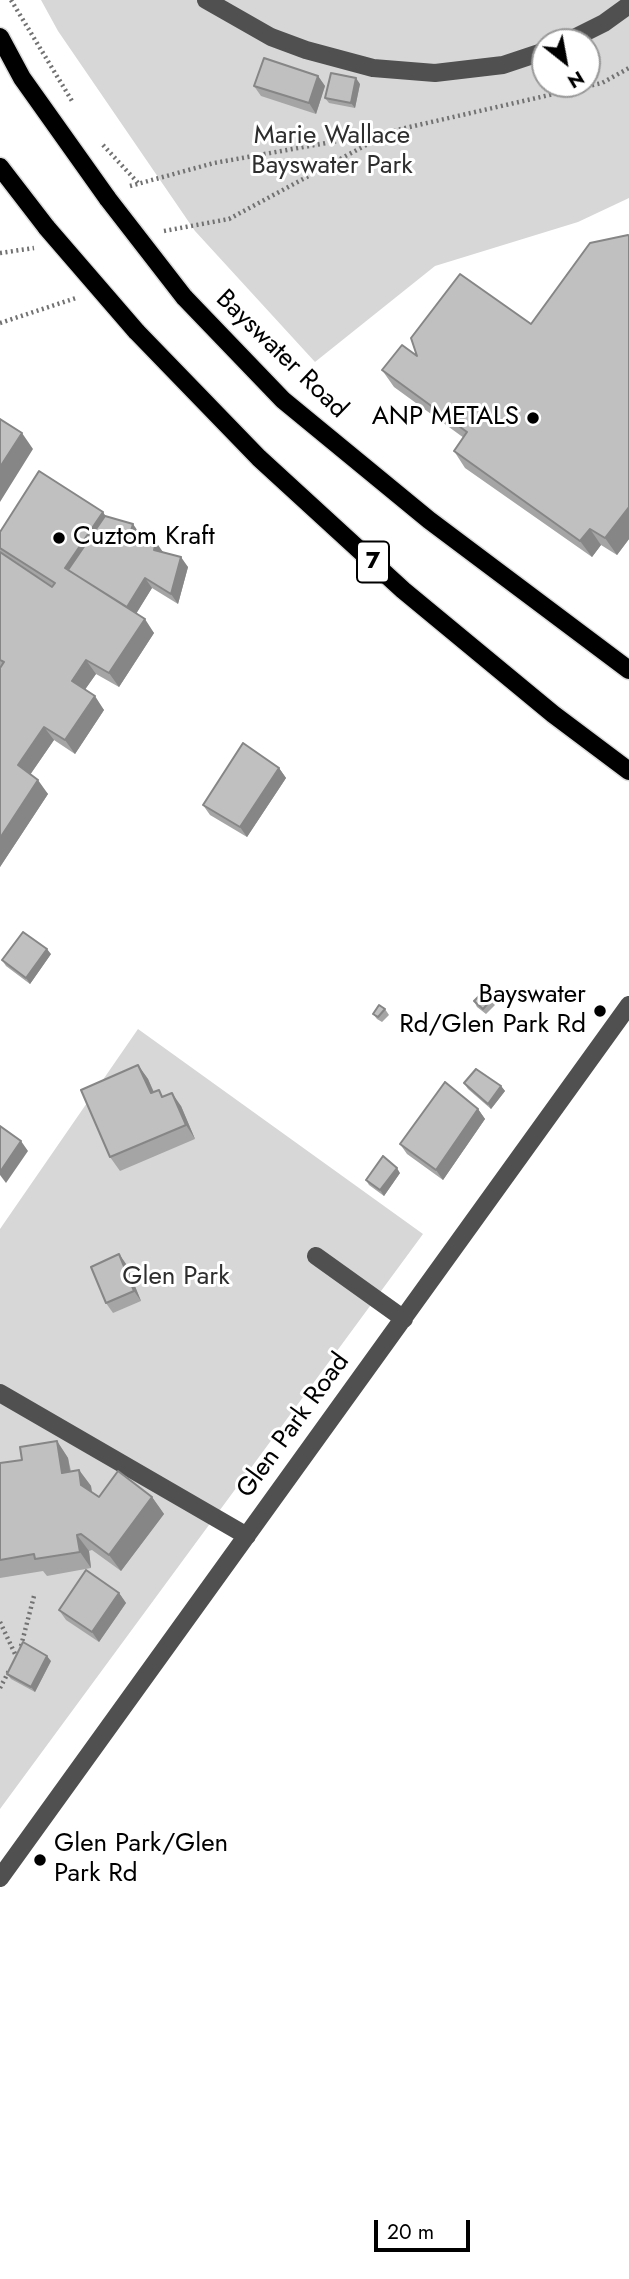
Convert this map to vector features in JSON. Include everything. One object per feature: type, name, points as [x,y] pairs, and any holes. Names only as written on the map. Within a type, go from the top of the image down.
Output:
[{"type":"main road","name":"Bayswater Road","points":[[0,37],[22,78],[104,195],[184,297],[283,400],[429,520],[629,670]]},
{"type":"main road","name":"7","points":[[0,167],[47,228],[136,331],[259,458],[403,590],[553,715],[629,771]]},
{"type":"street","points":[[206,0],[271,37],[306,50],[373,68],[435,74],[503,65],[531,56]]},
{"type":"street","points":[[594,28],[629,5]]},
{"type":"street","name":"Glen Park Road","points":[[0,1878],[629,1005]]},
{"type":"street","points":[[316,1256],[404,1319]]},
{"type":"street","points":[[0,1393],[247,1536]]},
{"type":"path","points":[[11,0],[76,107]]},
{"type":"path","points":[[104,195],[214,163],[392,131],[601,83],[629,68]]},
{"type":"path","points":[[229,219],[392,131]]},
{"type":"path","points":[[99,140],[139,184]]},
{"type":"path","points":[[0,323],[62,304],[99,288]]},
{"type":"path","points":[[0,1622],[16,1656],[25,1637],[34,1596]]},
{"type":"path","points":[[0,1688],[10,1668]]},
{"type":"green space","name":"Marie Wallace Bayswater Park","points":[[41,0],[629,0],[629,198],[578,222],[435,266],[315,362],[195,231],[58,31]]},
{"type":"green space","name":"Glen Park","points":[[138,1029],[423,1234],[0,1809],[0,1229]]},
{"type":"building","points":[[264,58],[318,76],[309,103],[254,86]]},
{"type":"building","points":[[331,73],[356,78],[351,103],[325,98]]},
{"type":"building","name":"ANP METALS","points":[[628,235],[629,507],[605,538],[590,529],[580,541],[454,451],[467,432],[382,370],[402,345],[417,356],[411,338],[460,274],[531,324],[590,243]]},
{"type":"building","points":[[0,419],[22,433],[0,467]]},
{"type":"building","points":[[39,471],[103,512],[65,568],[145,619],[109,673],[86,660],[72,681],[95,696],[65,740],[44,727],[18,765],[38,780],[0,838],[0,668],[4,662],[0,660],[0,552],[52,587],[55,583],[0,548],[0,532]]},
{"type":"building","points":[[105,516],[133,524],[130,534],[156,542],[154,550],[181,557],[171,594],[145,578],[127,607],[68,570]]},
{"type":"building","points":[[243,743],[279,768],[240,827],[203,805]]},
{"type":"building","points":[[23,932],[47,949],[26,978],[2,960]]},
{"type":"building","points":[[482,993],[491,1000],[483,1009],[474,1001]]},
{"type":"building","points":[[379,1005],[385,1009],[378,1017],[373,1014]]},
{"type":"building","points":[[138,1065],[151,1093],[159,1090],[162,1097],[172,1093],[186,1125],[110,1157],[81,1090]]},
{"type":"building","points":[[476,1069],[501,1086],[488,1104],[464,1083]]},
{"type":"building","points":[[445,1082],[478,1109],[436,1170],[400,1144]]},
{"type":"building","points":[[0,1126],[21,1141],[0,1172]]},
{"type":"building","points":[[383,1156],[397,1168],[380,1190],[366,1180]]},
{"type":"building","points":[[119,1254],[134,1291],[106,1303],[91,1267]]},
{"type":"building","points":[[57,1441],[62,1473],[79,1470],[81,1485],[99,1497],[118,1471],[152,1497],[109,1555],[81,1534],[77,1535],[80,1552],[35,1559],[34,1554],[0,1560],[0,1463],[22,1460],[20,1447]]},
{"type":"building","points":[[86,1570],[119,1593],[92,1632],[59,1610]]},
{"type":"building","points":[[23,1642],[47,1656],[31,1687],[7,1674]]},
{"type":"place","name":"ANP METALS","points":[[533,418]]},
{"type":"place","name":"Cuztom Kraft","points":[[59,538]]},
{"type":"place","name":"Bayswater Rd/Glen Park Rd","points":[[600,1011]]},
{"type":"place","name":"Glen Park/Glen Park Rd","points":[[40,1860]]}]
